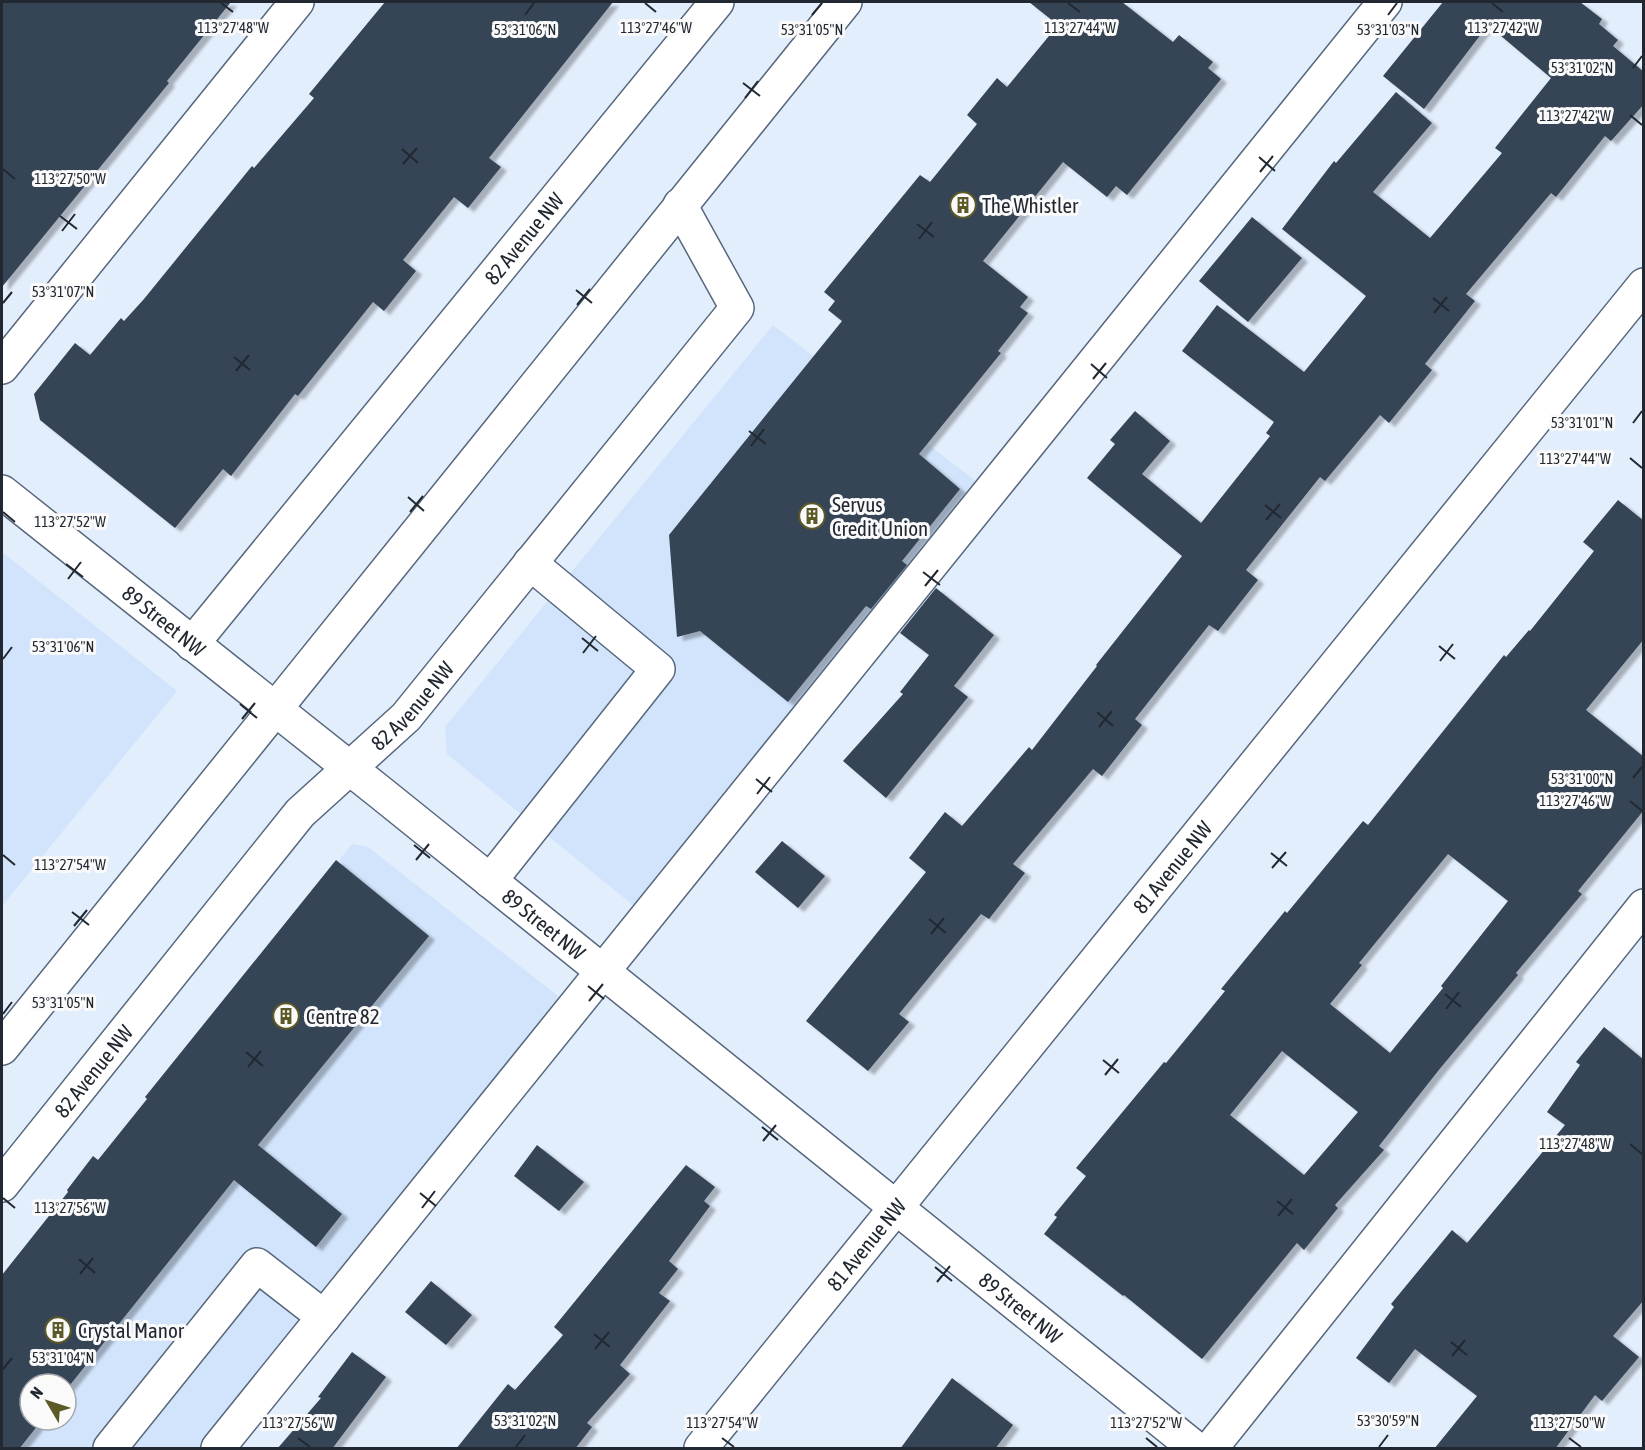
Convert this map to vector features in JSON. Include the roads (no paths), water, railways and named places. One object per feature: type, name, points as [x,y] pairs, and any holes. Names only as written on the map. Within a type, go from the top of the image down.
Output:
[{"type":"street","points":[[2,367],[297,2]]},
{"type":"street","name":"82 Avenue NW","points":[[192,644],[717,2]]},
{"type":"street","points":[[2,1048],[845,2]]},
{"type":"street","points":[[218,1449],[1385,2]]},
{"type":"street","name":"82 Avenue NW","points":[[2,1185],[300,813],[406,717],[736,309],[680,205]]},
{"type":"street","name":"81 Avenue NW","points":[[702,1449],[1644,285]]},
{"type":"street","name":"89 Street NW","points":[[2,492],[350,768],[1195,1449]]},
{"type":"street","points":[[490,881],[658,669],[530,563]]},
{"type":"street","points":[[1210,1449],[1644,906]]},
{"type":"street","points":[[110,1449],[257,1265],[324,1317]]},
{"type":"place","name":"The Whistler","points":[[963,205]]},
{"type":"place","name":"Servus Credit Union","points":[[812,516]]},
{"type":"place","name":"Centre 82","points":[[286,1016]]},
{"type":"place","name":"Crystal Manor","points":[[58,1330]]}]
